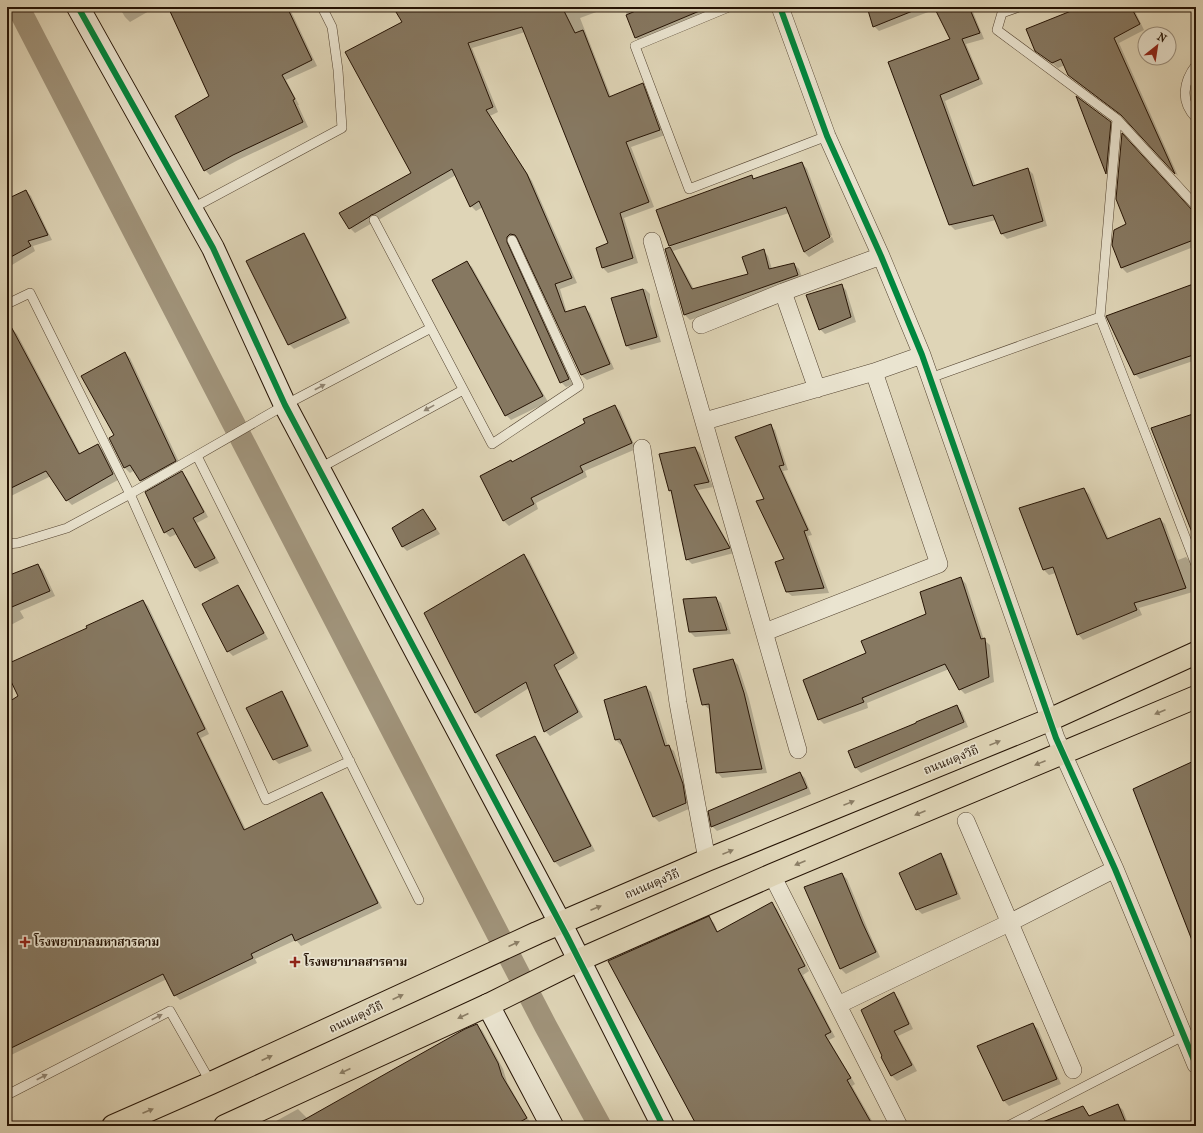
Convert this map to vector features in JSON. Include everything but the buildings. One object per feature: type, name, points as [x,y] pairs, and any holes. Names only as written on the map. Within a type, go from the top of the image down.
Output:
[{"type":"main road","name":"ถนนผดุงวิถี","points":[[112,1126],[211,1083],[537,934],[707,860],[1049,720],[1196,653]]},
{"type":"main road","points":[[224,1126],[488,1005],[579,960],[772,875],[1196,697]]},
{"type":"street","points":[[78,7],[213,248],[277,410],[320,468],[579,960],[663,1126]]},
{"type":"street","points":[[780,7],[827,136],[881,256],[922,355],[1049,720],[1115,869],[1196,1065]]},
{"type":"street","points":[[652,241],[798,750]]},
{"type":"street","points":[[701,325],[783,292],[881,256]]},
{"type":"street","points":[[783,292],[817,389]]},
{"type":"street","points":[[704,422],[874,372],[922,355]]},
{"type":"street","points":[[765,632],[939,564],[874,372]]},
{"type":"street","points":[[642,448],[678,703],[707,860]]},
{"type":"street","points":[[966,821],[1073,1070]]},
{"type":"street","points":[[838,1004],[1009,923],[1115,869]]},
{"type":"street","points":[[772,875],[899,1126]]},
{"type":"street","points":[[488,1005],[549,1125]]},
{"type":"lane","points":[[191,209],[342,128],[338,70],[332,27],[322,7]]},
{"type":"lane","points":[[729,7],[635,46],[689,189],[827,136]]},
{"type":"lane","points":[[1019,7],[1002,13],[997,30],[1117,118],[1196,206]]},
{"type":"lane","points":[[1196,65],[1190,73],[1186,83],[1185,94],[1187,105],[1196,118]]},
{"type":"lane","points":[[1117,118],[1100,317],[1196,565]]},
{"type":"lane","points":[[374,220],[492,444],[579,386],[512,240]]},
{"type":"lane","points":[[7,304],[30,293],[130,494],[266,800],[350,761]]},
{"type":"lane","points":[[930,378],[1100,317]]},
{"type":"lane","points":[[7,544],[18,543],[66,528],[130,494],[277,410],[431,328]]},
{"type":"lane","points":[[320,468],[463,390]]},
{"type":"lane","points":[[197,456],[419,900]]},
{"type":"lane","points":[[7,1095],[170,1011],[211,1083]]},
{"type":"lane","points":[[1008,1126],[1183,1036]]},
{"type":"waterway","points":[[18,7],[545,1025],[600,1126]]},
{"type":"cycle path","points":[[78,7],[213,248],[285,405],[567,936],[663,1126]]},
{"type":"cycle path","points":[[780,7],[827,136],[881,256],[922,355],[1056,738],[1115,869],[1196,1065]]},
{"type":"place","name":"โรงพยาบาลมหาสารคาม","points":[[25,942]]},
{"type":"place","name":"โรงพยาบาลสารคาม","points":[[295,962]]}]
